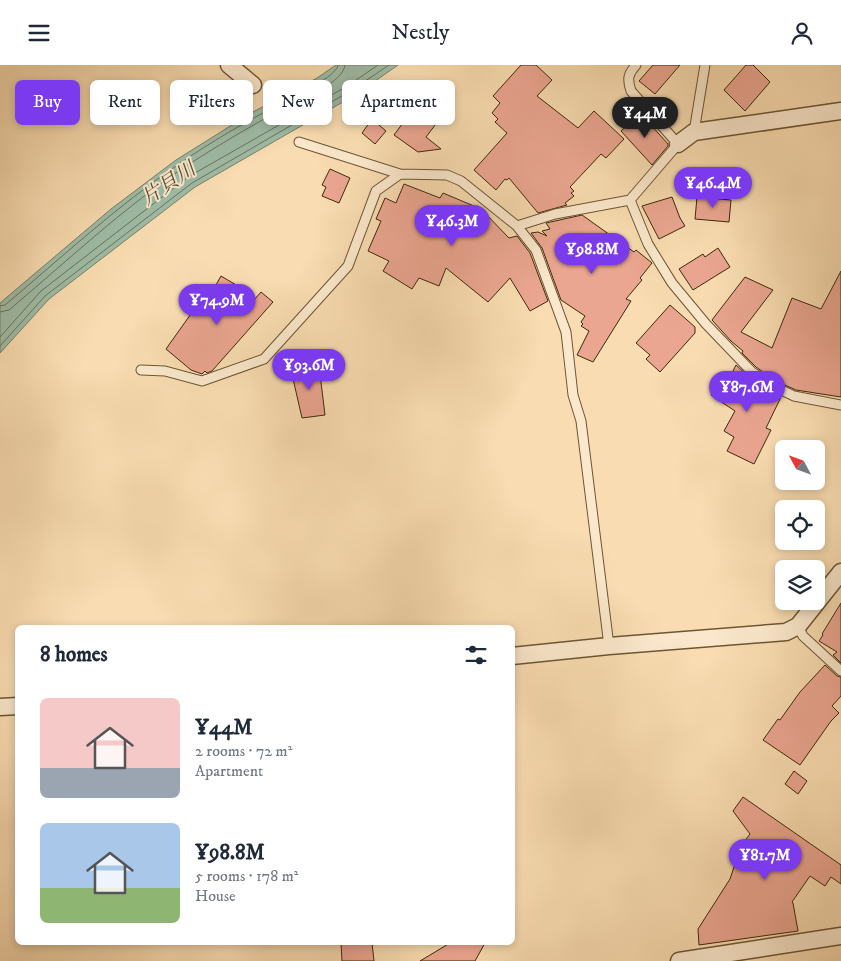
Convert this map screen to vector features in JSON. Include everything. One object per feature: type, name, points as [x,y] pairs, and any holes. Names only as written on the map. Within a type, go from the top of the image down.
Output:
[{"type":"street","points":[[229,65],[247,80]]},
{"type":"street","points":[[678,144],[694,133],[841,111]]},
{"type":"street","points":[[515,656],[786,632],[798,626],[841,571]]},
{"type":"street","points":[[0,707],[15,706]]},
{"type":"street","points":[[679,961],[841,936]]},
{"type":"lane","points":[[517,226],[555,214],[630,200],[678,144],[630,91],[629,73],[636,65]]},
{"type":"lane","points":[[694,133],[705,65]]},
{"type":"lane","points":[[299,142],[400,174],[447,175],[461,181],[517,226],[536,250],[566,332],[573,395],[581,421],[609,646]]},
{"type":"lane","points":[[141,370],[164,371],[202,381],[264,359],[348,265],[376,191],[400,174]]},
{"type":"lane","points":[[630,200],[648,244],[672,283],[706,324],[752,372],[772,386],[794,396],[841,405]]},
{"type":"lane","points":[[798,626],[802,636],[841,671]]},
{"type":"water","points":[[336,65],[398,65],[376,80],[342,80],[342,102],[332,108],[332,80],[313,80]]},
{"type":"water","name":"片貝川","points":[[263,107],[263,125],[303,125],[195,187],[49,299],[0,353],[0,303],[111,209],[176,160],[232,125],[253,125],[253,112]]},
{"type":"building","points":[[521,65],[536,65],[552,80],[537,96],[578,128],[594,111],[624,139],[606,158],[601,154],[570,187],[574,191],[571,193],[574,196],[565,203],[567,205],[538,213],[509,178],[505,179],[496,190],[474,170],[507,133],[495,122],[498,119],[492,113],[500,103],[493,96]]},
{"type":"building","points":[[653,65],[680,65],[655,94],[639,81]]},
{"type":"building","points":[[746,65],[753,65],[770,82],[745,111],[724,90]]},
{"type":"building","points":[[640,113],[668,144],[652,165],[621,131]]},
{"type":"building","points":[[368,125],[379,125],[386,131],[375,144],[362,133]]},
{"type":"building","points":[[401,125],[435,125],[426,137],[441,149],[418,152],[394,135]]},
{"type":"building","points":[[330,169],[350,178],[339,203],[322,196],[326,187],[322,185]]},
{"type":"building","points":[[404,184],[440,198],[443,193],[481,209],[509,238],[517,236],[530,253],[548,301],[530,311],[510,278],[488,302],[446,268],[439,286],[419,278],[412,289],[383,271],[389,261],[368,251],[381,221],[376,219],[385,198],[396,203]]},
{"type":"building","points":[[672,197],[685,226],[659,239],[642,206]]},
{"type":"building","points":[[697,197],[731,200],[729,222],[695,219]]},
{"type":"building","points":[[582,215],[634,252],[636,250],[652,263],[640,278],[642,280],[626,299],[631,301],[593,362],[577,355],[589,331],[581,326],[585,316],[561,300],[542,248],[531,233],[538,232],[547,236],[542,231],[550,229],[546,223]]},
{"type":"building","points":[[718,248],[730,267],[693,290],[679,269],[703,254],[705,257]]},
{"type":"building","points":[[841,271],[841,397],[796,390],[776,381],[756,367],[712,320],[745,277],[773,290],[741,332],[772,348],[792,298],[821,309]]},
{"type":"building","points":[[221,276],[243,289],[255,299],[261,292],[273,302],[212,371],[207,373],[205,371],[202,374],[191,370],[166,349],[198,304],[203,308]]},
{"type":"building","points":[[670,305],[695,327],[695,333],[660,372],[646,359],[650,355],[636,343]]},
{"type":"building","points":[[736,365],[749,377],[781,397],[766,428],[771,430],[754,464],[727,451],[734,437],[724,431],[735,411],[711,395],[725,374],[730,377]]},
{"type":"building","points":[[319,366],[325,415],[302,418],[291,370]]},
{"type":"building","points":[[841,603],[841,663],[833,655],[837,652],[819,641]]},
{"type":"building","points":[[825,665],[837,676],[841,677],[841,696],[832,706],[839,713],[831,721],[800,765],[763,740],[800,692]]},
{"type":"building","points":[[794,771],[807,781],[798,794],[785,784]]},
{"type":"building","points":[[743,797],[841,865],[841,884],[831,877],[825,886],[810,876],[792,902],[798,931],[699,945],[698,929],[730,879],[737,858],[747,844],[744,842],[750,834],[733,811]]},
{"type":"building","points":[[341,945],[372,945],[374,961],[342,961]]},
{"type":"building","points":[[447,945],[484,945],[475,961],[420,961]]}]
